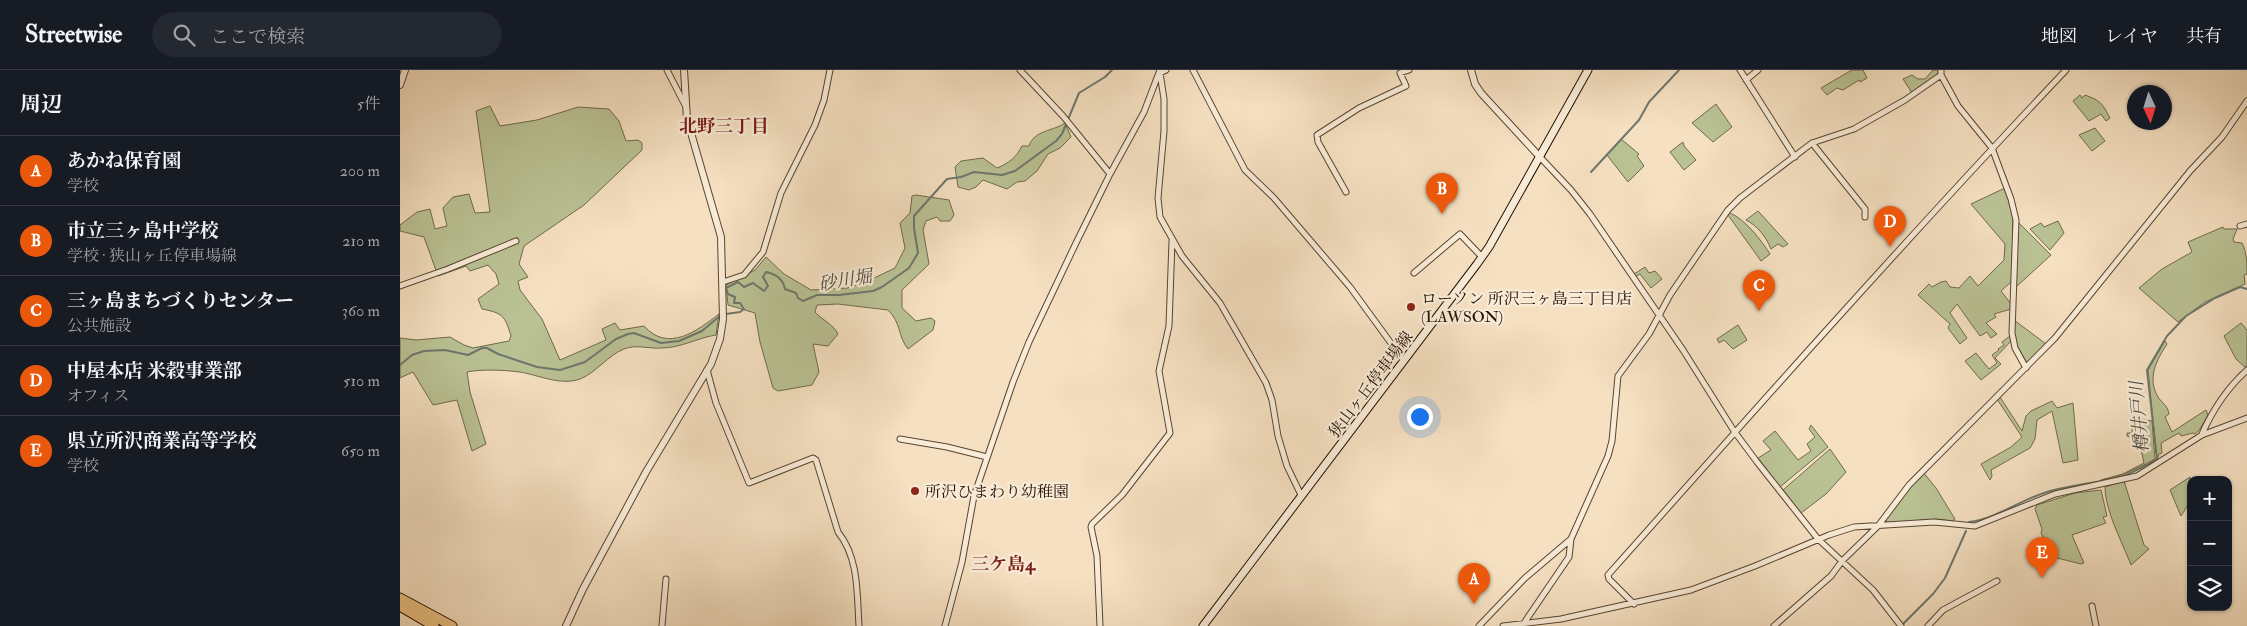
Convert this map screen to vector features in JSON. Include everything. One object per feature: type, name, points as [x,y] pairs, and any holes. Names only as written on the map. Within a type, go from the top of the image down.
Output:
[{"type":"highway","points":[[400,598],[452,626]]},
{"type":"highway","points":[[400,606],[434,626]]},
{"type":"main road","name":"狭山ヶ丘停車場線","points":[[1203,626],[1482,256],[1588,70]]},
{"type":"street","points":[[400,85],[405,70]]},
{"type":"street","points":[[667,70],[685,105]]},
{"type":"street","points":[[566,626],[583,589],[646,472],[707,370],[717,349],[723,315],[721,237],[694,146],[685,105],[684,70]]},
{"type":"street","points":[[723,282],[744,275],[763,252],[781,193],[815,125],[824,100],[830,70]]},
{"type":"street","points":[[1020,70],[1071,125],[1110,174]]},
{"type":"street","points":[[1193,70],[1245,170],[1274,198],[1350,287],[1404,361]]},
{"type":"street","points":[[1346,192],[1318,142],[1317,135],[1359,108],[1406,86],[1400,74],[1409,70]]},
{"type":"street","points":[[1471,70],[1475,84],[1481,93],[1572,190],[1659,315],[1734,432],[1818,539],[1873,590],[1901,626]]},
{"type":"street","points":[[1740,70],[1794,157]]},
{"type":"street","points":[[1746,80],[1758,70]]},
{"type":"street","points":[[1634,604],[1609,579],[1608,575],[1734,432],[1992,148],[2066,70]]},
{"type":"street","points":[[945,626],[962,562],[974,496],[1029,342],[1110,174],[1144,112],[1162,71]]},
{"type":"street","points":[[1162,71],[1164,131],[1159,209],[1162,223],[1172,240],[1220,304],[1266,383],[1287,466],[1302,495]]},
{"type":"street","points":[[1522,625],[1569,557],[1571,539],[1610,448],[1618,376],[1640,347],[1670,296],[1728,210],[1740,198],[1812,143],[1854,129],[1905,100],[1941,72],[1958,106],[1992,148],[2006,185],[2016,220],[2012,333],[2015,348],[2026,368]]},
{"type":"street","points":[[1774,626],[1831,576],[1842,561],[1878,526],[1909,484],[2055,338],[2190,171],[2222,137],[2247,101]]},
{"type":"street","points":[[1812,143],[1865,209],[1866,217]]},
{"type":"street","points":[[2240,226],[2247,224]]},
{"type":"street","points":[[1414,273],[1460,234],[1482,256]]},
{"type":"street","points":[[1100,626],[1097,556],[1092,524],[1122,495],[1170,433],[1159,371],[1169,326],[1172,240]]},
{"type":"street","points":[[400,286],[448,269],[516,241]]},
{"type":"street","points":[[707,370],[716,402],[749,483],[813,458],[816,460],[838,532],[846,542],[854,567],[857,584],[858,626]]},
{"type":"street","points":[[2202,435],[2210,416],[2224,394],[2247,370]]},
{"type":"street","points":[[1503,626],[1561,619],[1691,590],[1713,583],[1818,539],[1854,527],[1934,522],[1975,526],[2055,494],[2137,476],[2202,435],[2247,418]]},
{"type":"street","points":[[900,439],[947,446],[987,457]]},
{"type":"street","points":[[1479,626],[1525,578],[1571,539]]},
{"type":"street","points":[[662,626],[666,579]]},
{"type":"street","points":[[1928,626],[1943,610],[1997,581]]},
{"type":"street","points":[[2092,606],[2096,626]]},
{"type":"green space","points":[[1852,70],[1863,70],[1867,78],[1860,82],[1859,80],[1843,90],[1837,88],[1827,95],[1821,88]]},
{"type":"green space","points":[[1933,70],[1939,70],[1937,75],[1912,93],[1903,79],[1912,75],[1918,79],[1925,79]]},
{"type":"green space","points":[[2080,95],[2082,98],[2085,95],[2098,101],[2110,118],[2106,121],[2101,114],[2089,121],[2073,101]]},
{"type":"green space","points":[[1716,104],[1732,127],[1713,142],[1692,123]]},
{"type":"green space","points":[[490,106],[500,126],[537,120],[578,107],[609,109],[619,121],[626,141],[638,140],[642,143],[642,150],[584,205],[524,246],[519,264],[528,277],[518,281],[520,290],[542,319],[560,360],[606,340],[602,329],[615,323],[620,330],[644,326],[653,334],[672,339],[692,332],[719,314],[716,335],[668,348],[633,347],[624,349],[613,355],[591,373],[573,381],[557,381],[520,372],[486,370],[467,372],[470,392],[486,444],[472,451],[457,400],[433,405],[413,372],[400,378],[400,338],[416,340],[450,337],[473,348],[509,341],[511,336],[505,320],[495,312],[482,309],[478,299],[499,284],[496,274],[488,265],[470,271],[466,266],[438,276],[424,237],[400,231],[400,225],[417,212],[430,209],[435,229],[447,226],[443,208],[453,197],[469,194],[475,213],[490,212],[476,111]]},
{"type":"green space","points":[[1065,123],[1071,137],[1060,148],[1048,154],[1037,171],[1025,181],[1017,182],[1007,189],[983,180],[976,187],[969,190],[958,187],[955,167],[961,161],[983,158],[997,168],[1012,160],[1022,146],[1029,146],[1035,137]]},
{"type":"green space","points":[[2095,128],[2105,141],[2092,151],[2079,135]]},
{"type":"green space","points":[[1621,139],[1639,154],[1637,156],[1644,166],[1628,182],[1607,155]]},
{"type":"green space","points":[[1683,142],[1684,146],[1696,160],[1684,170],[1670,152]]},
{"type":"green space","points":[[2005,188],[2013,210],[2012,281],[2001,291],[2011,304],[2011,309],[1994,314],[1996,317],[1986,323],[1997,334],[1991,338],[1987,332],[1980,336],[1957,304],[1950,313],[1967,338],[1960,344],[1948,328],[1950,324],[1918,295],[1929,284],[1932,287],[1946,281],[1950,287],[1959,288],[1970,276],[1978,286],[2004,260],[2005,244],[1971,204]]},
{"type":"green space","points":[[912,196],[949,200],[954,215],[950,221],[940,221],[937,217],[926,221],[923,230],[929,264],[902,290],[902,308],[916,321],[931,318],[935,321],[933,330],[908,349],[902,340],[895,319],[888,310],[838,304],[817,305],[815,312],[833,327],[838,334],[828,346],[813,344],[819,372],[812,385],[778,391],[773,388],[760,342],[755,313],[728,305],[726,285],[755,270],[766,257],[784,274],[811,290],[847,288],[866,282],[895,268],[905,248],[900,223],[910,213]]},
{"type":"green space","points":[[1758,211],[1788,244],[1783,247],[1778,244],[1771,249],[1761,232],[1746,220]]},
{"type":"green space","points":[[1730,213],[1747,225],[1770,254],[1761,261],[1728,215]]},
{"type":"green space","points":[[2058,221],[2064,233],[2050,250],[2030,229],[2041,223],[2044,227]]},
{"type":"green space","points":[[2019,223],[2051,255],[2016,287],[2017,224]]},
{"type":"green space","points":[[2223,227],[2224,229],[2237,229],[2233,239],[2234,242],[2242,243],[2245,251],[2247,274],[2244,275],[2245,284],[2205,302],[2178,322],[2139,288],[2162,269],[2192,252],[2188,242]]},
{"type":"green space","points":[[1645,267],[1649,273],[1655,271],[1662,279],[1651,288],[1640,274],[1635,277],[1634,274]]},
{"type":"green space","points":[[2014,320],[2046,344],[2027,363],[2014,341]]},
{"type":"green space","points":[[2241,323],[2247,330],[2247,366],[2245,367],[2236,359],[2224,336]]},
{"type":"green space","points":[[1738,325],[1747,340],[1733,349],[1724,340],[1719,343],[1717,339]]},
{"type":"green space","points":[[2010,336],[2011,341],[1995,358],[2001,364],[1981,380],[1965,361],[1976,353],[1989,369],[1997,363],[1992,355],[2004,345],[2002,342]]},
{"type":"green space","points":[[2165,341],[2167,344],[2156,363],[2153,383],[2158,397],[2168,411],[2169,414],[2165,417],[2172,432],[2206,410],[2208,415],[2195,434],[2181,436],[2179,433],[2161,443],[2162,453],[2159,454],[2157,460],[2148,370]]},
{"type":"green space","points":[[2000,397],[2022,431],[2026,416],[2031,411],[2052,401],[2057,408],[2073,403],[2078,460],[2063,463],[2052,411],[2037,420],[2035,439],[2030,448],[1991,470],[1992,476],[1990,480],[1981,464],[2011,447],[2022,437],[1997,399]]},
{"type":"green space","points":[[2133,419],[2152,421],[2155,459],[2124,474],[2144,463],[2139,440],[2127,436],[2127,433],[2132,433]]},
{"type":"green space","points":[[1811,425],[1828,447],[1780,487],[1758,458],[1771,450],[1763,441],[1775,431],[1798,460],[1811,451],[1807,444],[1815,437],[1809,429]]},
{"type":"green space","points":[[1830,449],[1846,472],[1826,494],[1801,513],[1783,490]]},
{"type":"green space","points":[[1923,472],[1936,488],[1955,519],[1952,521],[1937,519],[1887,523],[1886,518]]},
{"type":"green space","points":[[2187,479],[2187,506],[2181,516],[2170,490]]},
{"type":"green space","points":[[2124,481],[2144,545],[2149,549],[2131,565],[2111,516],[2105,487]]},
{"type":"green space","points":[[2101,490],[2107,516],[2103,517],[2106,523],[2072,535],[2084,563],[2081,564],[2053,557],[2041,533],[2042,529],[2035,509],[2037,505],[2075,493]]},
{"type":"waterway","name":"砂川堀","points":[[726,314],[740,312],[744,309],[740,303],[734,303],[735,297],[728,294],[726,288],[738,282],[744,287],[753,283],[764,291],[768,286],[763,277],[766,272],[773,274],[783,282],[785,289],[796,293],[798,298],[803,301],[817,295],[839,295],[873,291],[882,287],[909,268],[918,253],[914,216],[947,179],[961,177],[974,172],[1002,175],[1015,171],[1056,141],[1062,134],[1079,93],[1105,77],[1112,70]]},
{"type":"waterway","points":[[1591,172],[1639,120],[1649,102],[1679,70]]},
{"type":"waterway","name":"樽井戸川","points":[[1969,522],[1998,514],[2044,493],[2124,475],[2157,459],[2147,370],[2167,336],[2186,316],[2215,298],[2240,287],[2247,289]]},
{"type":"waterway","name":"砂川堀","points":[[400,365],[412,355],[424,351],[445,350],[468,355],[482,348],[487,348],[498,354],[537,367],[560,370],[585,362],[616,339],[628,334],[634,333],[661,343],[679,341],[702,331],[721,315]]},
{"type":"waterway","name":"樽井戸川","points":[[1904,623],[1933,594],[1945,578],[1966,531]]},
{"type":"place","name":"市立三ヶ島中学校","points":[[1442,214]]},
{"type":"place","name":"中屋本店 米穀事業部","points":[[1890,247]]},
{"type":"place","name":"ローソン 所沢三ヶ島三丁目店 (LAWSON)","points":[[1411,307]]},
{"type":"place","name":"三ヶ島まちづくりセンター","points":[[1759,311]]},
{"type":"place","name":"所沢ひまわり幼稚園","points":[[915,491]]},
{"type":"place","name":"県立所沢商業高等学校","points":[[2042,578]]},
{"type":"place","name":"あかね保育園","points":[[1474,604]]},
{"type":"district","name":"北野三丁目","points":[[724,126]]},
{"type":"district","name":"三ケ島4","points":[[1003,564]]}]
